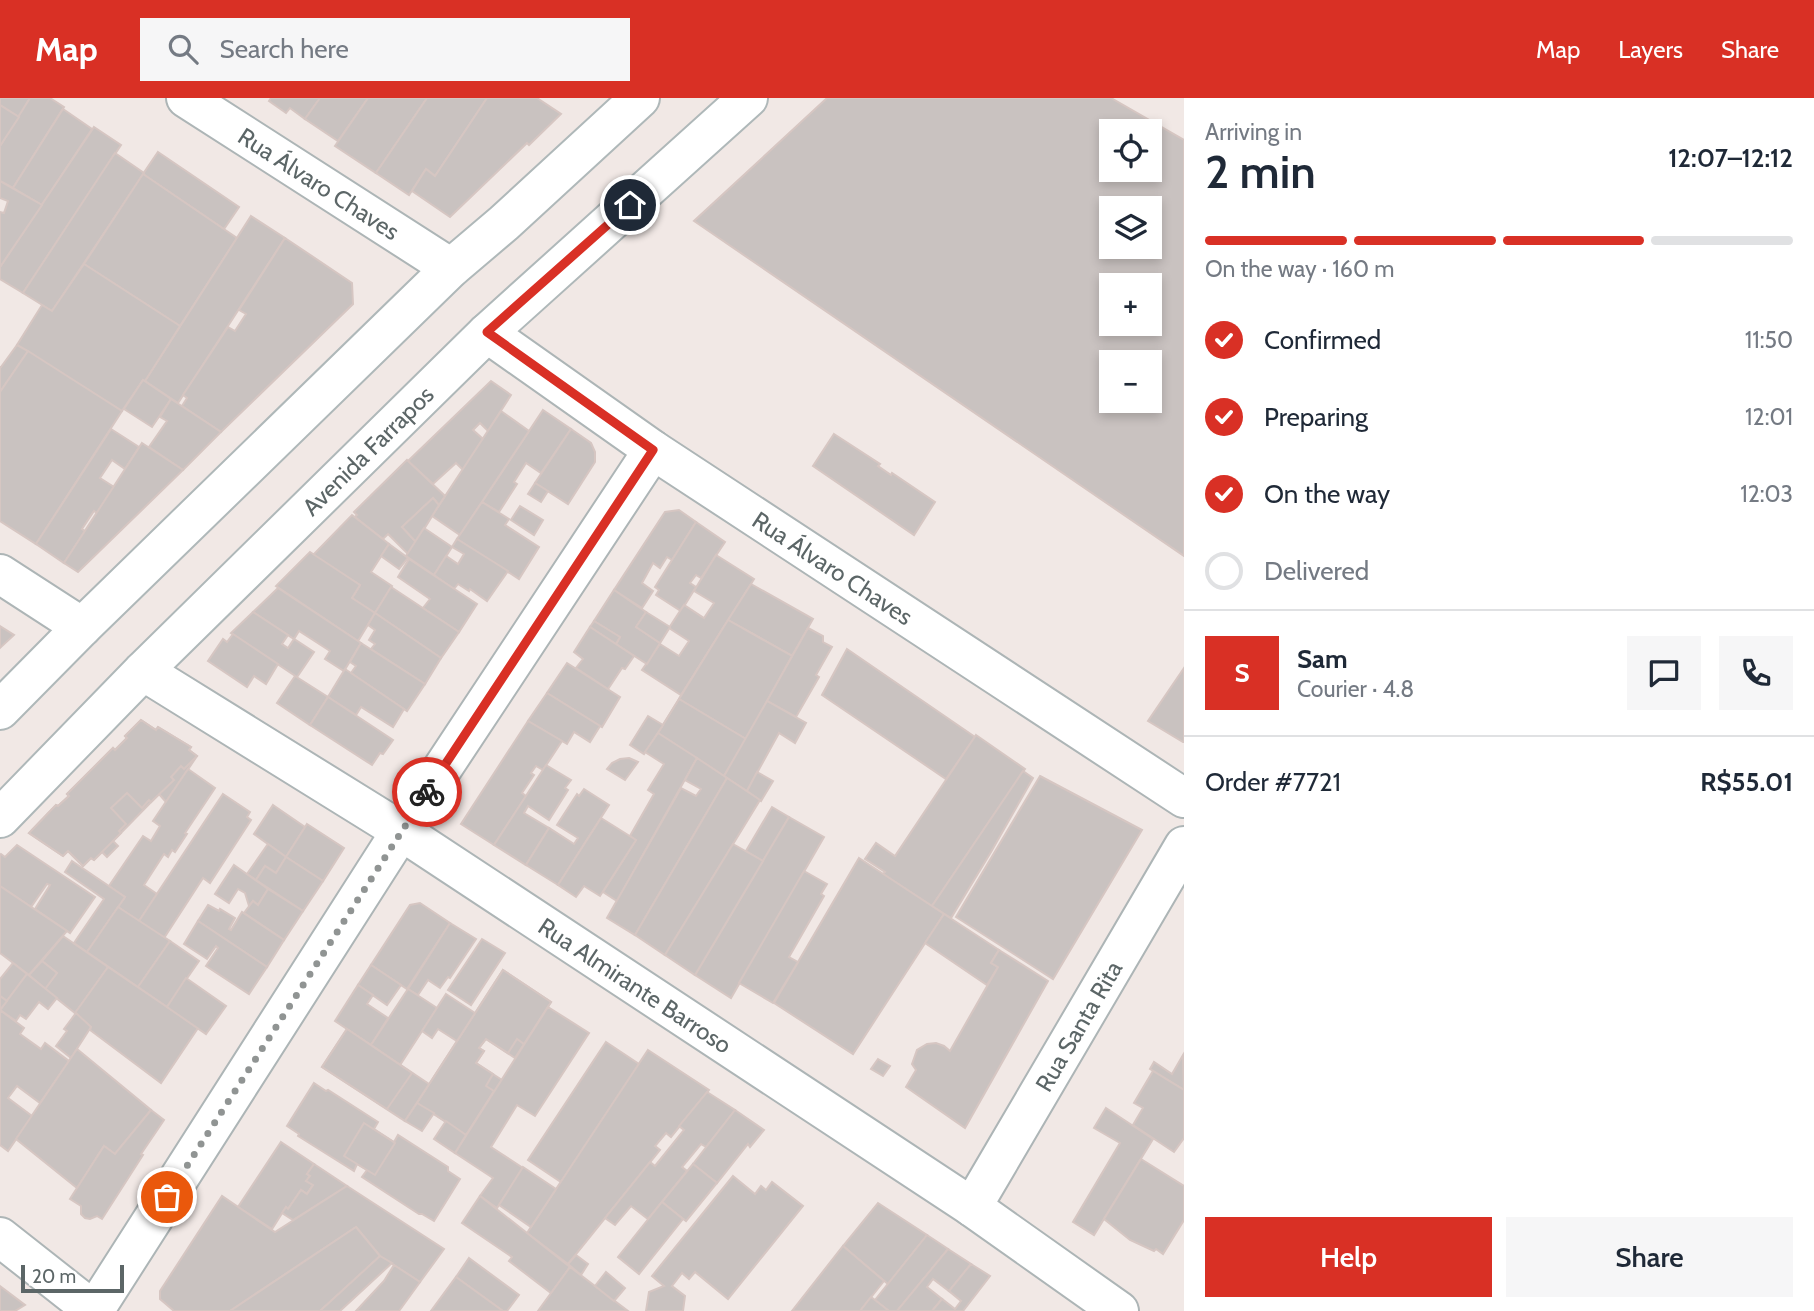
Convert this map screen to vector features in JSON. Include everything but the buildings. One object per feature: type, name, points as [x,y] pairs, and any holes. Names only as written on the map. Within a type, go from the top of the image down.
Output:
[{"type":"street","name":"Rua Álvaro Chaves","points":[[186,98],[451,268]]},
{"type":"street","points":[[0,710],[451,268],[640,98]]},
{"type":"street","name":"Avenida Farrapos","points":[[0,818],[143,671],[487,332],[748,98]]},
{"type":"street","name":"Rua Álvaro Chaves","points":[[487,332],[653,450],[1184,797]]},
{"type":"street","points":[[0,1237],[94,1311],[401,831],[653,450]]},
{"type":"street","points":[[0,574],[82,627]]},
{"type":"street","name":"Rua Almirante Barroso","points":[[143,671],[401,831],[972,1207],[1119,1311]]},
{"type":"street","name":"Rua Santa Rita","points":[[972,1207],[1184,846]]},
{"type":"way so far","points":[[167,1197],[427,792]]},
{"type":"route","points":[[427,792],[653,450],[487,332],[630,205]]}]
